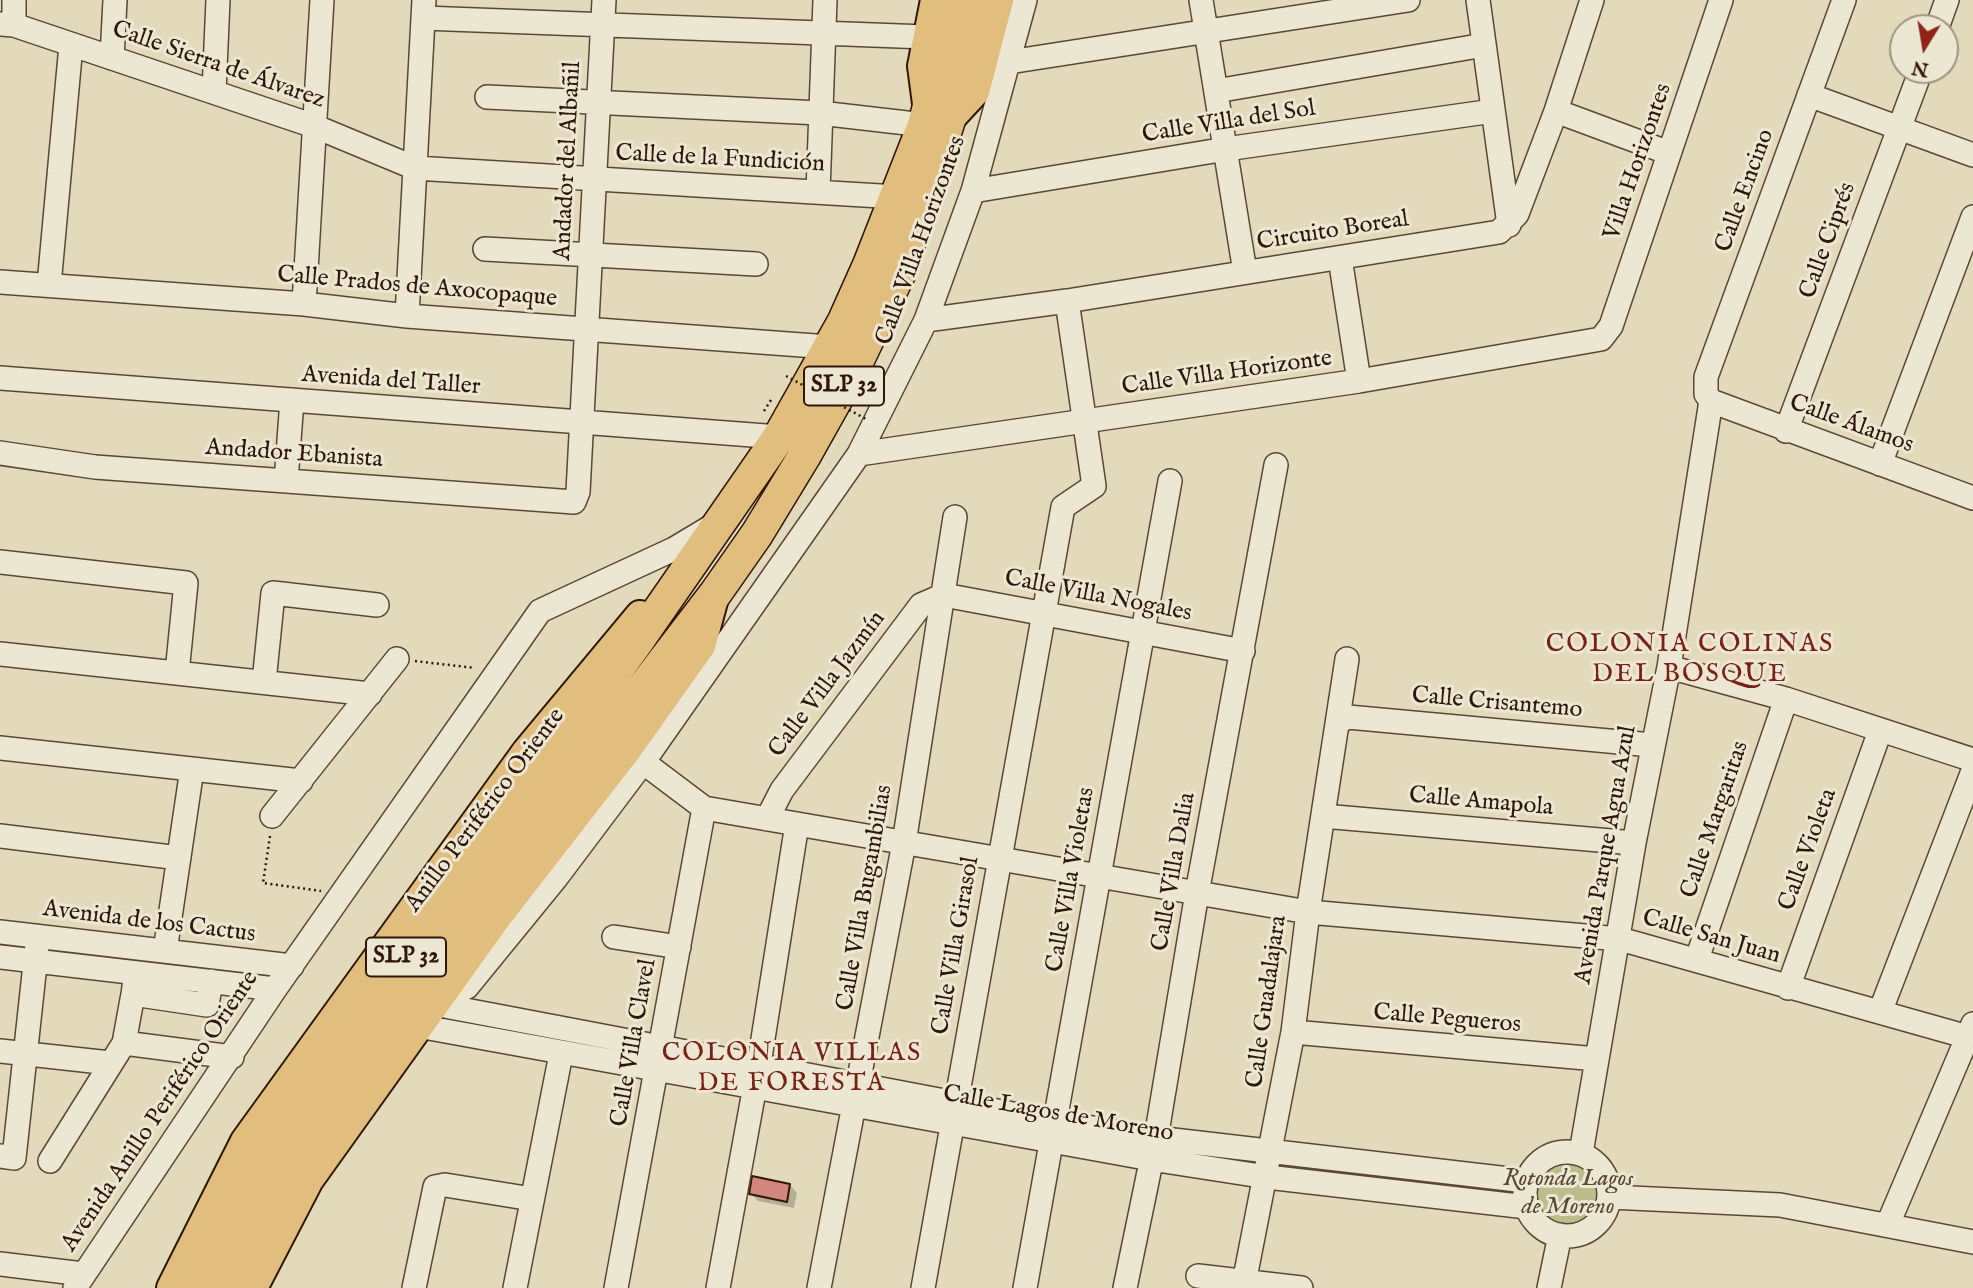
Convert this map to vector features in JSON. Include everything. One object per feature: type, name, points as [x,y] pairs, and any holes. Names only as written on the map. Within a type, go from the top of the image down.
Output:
[{"type":"highway","name":"Anillo Periférico Oriente","points":[[946,86],[957,0]]},
{"type":"highway","name":"Anillo Periférico Oriente","points":[[195,1288],[209,1251],[262,1157],[725,519],[779,437],[829,347],[869,265],[934,119],[981,0]]},
{"type":"highway","name":"Anillo Periférico Oriente","points":[[227,1288],[237,1264],[289,1169],[757,534],[855,366],[899,274],[934,119]]},
{"type":"highway","points":[[495,920],[504,874]]},
{"type":"main road","name":"Anillo Periférico Oriente","points":[[935,0],[922,66],[934,119],[975,92],[999,0]]},
{"type":"main road","name":"Anillo Periférico Oriente","points":[[171,1288],[245,1141],[526,752],[662,589],[691,564]]},
{"type":"main road","name":"Anillo Periférico Oriente","points":[[253,1288],[309,1180],[418,1026],[495,920],[635,755],[701,646],[715,594]]},
{"type":"street","points":[[7,24],[15,0]]},
{"type":"street","points":[[112,58],[115,0]]},
{"type":"street","points":[[214,92],[218,0]]},
{"type":"street","points":[[304,304],[322,0]]},
{"type":"street","name":"Andador del Albañil","points":[[578,492],[604,0]]},
{"type":"street","points":[[818,192],[825,0]]},
{"type":"street","name":"Calle Villa Horizontes","points":[[435,1004],[467,986],[556,878],[635,755],[859,454],[926,320],[973,191],[1025,0]]},
{"type":"street","points":[[1201,0],[1245,272]]},
{"type":"street","points":[[1009,62],[1408,0]]},
{"type":"street","points":[[1478,0],[1509,225]]},
{"type":"street","points":[[1509,225],[1517,214],[1556,111],[1592,0]]},
{"type":"street","name":"Villa Horizontes","points":[[1601,339],[1611,326],[1721,0]]},
{"type":"street","name":"Calle Encino","points":[[1711,401],[1706,394],[1706,377],[1844,0]]},
{"type":"street","points":[[407,316],[424,9],[603,25],[926,37]]},
{"type":"street","name":"Calle Sierra de Álvarez","points":[[7,24],[314,125],[415,168]]},
{"type":"street","points":[[49,285],[71,45]]},
{"type":"street","points":[[1216,90],[1484,45]]},
{"type":"street","name":"Calle Ciprés","points":[[1786,430],[1916,84]]},
{"type":"street","points":[[1809,95],[1898,130],[1973,155]]},
{"type":"street","points":[[486,97],[934,119]]},
{"type":"street","name":"Calle Villa del Sol","points":[[973,191],[1226,149],[1493,111]]},
{"type":"street","points":[[1556,111],[1670,153]]},
{"type":"street","name":"Calle de la Fundición","points":[[415,168],[897,197]]},
{"type":"street","points":[[1880,464],[1973,217]]},
{"type":"street","name":"Circuito Boreal","points":[[926,320],[1340,258],[1499,232],[1509,225]]},
{"type":"street","points":[[485,249],[756,264]]},
{"type":"street","points":[[1340,258],[1359,381]]},
{"type":"street","name":"Calle Prados de Axocopaque","points":[[0,282],[829,347]]},
{"type":"street","points":[[1067,301],[1084,421]]},
{"type":"street","name":"Calle Villa Horizonte","points":[[859,454],[1359,381],[1601,339]]},
{"type":"street","name":"Avenida del Taller","points":[[0,378],[779,437]]},
{"type":"street","points":[[286,481],[292,400]]},
{"type":"street","name":"Calle Álamos","points":[[1711,401],[1973,498]]},
{"type":"street","name":"Avenida Parque Agua Azul","points":[[1581,1153],[1620,939],[1634,843],[1669,667],[1711,401]]},
{"type":"street","name":"Calle Villa Girasol","points":[[923,1288],[1041,614],[1063,507],[1094,486],[1084,421]]},
{"type":"street","name":"Andador Ebanista","points":[[0,453],[95,467],[573,502],[578,492]]},
{"type":"street","name":"Calle Villa Dalia","points":[[1125,1288],[1154,1148],[1197,893],[1276,465]]},
{"type":"street","name":"Calle Villa Violetas","points":[[1025,1288],[1170,481]]},
{"type":"street","name":"Calle Villa Bugambilias","points":[[820,1288],[904,843],[956,517]]},
{"type":"street","name":"Anillo Periférico Oriente","points":[[292,965],[495,670],[540,611],[674,549],[725,519]]},
{"type":"street","points":[[0,562],[186,583],[177,673]]},
{"type":"street","points":[[264,682],[272,593],[377,604]]},
{"type":"street","name":"Calle Villa Nogales","points":[[944,595],[1243,651]]},
{"type":"street","name":"Calle Villa Jazmín","points":[[767,819],[782,790],[921,605],[944,595]]},
{"type":"street","points":[[0,654],[370,694]]},
{"type":"street","points":[[272,816],[397,659]]},
{"type":"street","name":"Calle Guadalajara","points":[[1244,1285],[1293,1032],[1308,912],[1347,659]]},
{"type":"street","points":[[1669,667],[1786,699],[1973,760]]},
{"type":"street","name":"Calle Margaritas","points":[[1696,958],[1786,699]]},
{"type":"street","name":"Calle Crisantemo","points":[[1338,722],[1348,717],[1652,745]]},
{"type":"street","name":"Calle Violeta","points":[[1788,988],[1880,731]]},
{"type":"street","points":[[0,748],[301,781]]},
{"type":"street","points":[[635,755],[704,808]]},
{"type":"street","points":[[165,951],[192,769]]},
{"type":"street","points":[[1880,1012],[1973,771]]},
{"type":"street","name":"Calle San Juan","points":[[704,808],[1308,912],[1620,939],[1696,958],[1788,988],[1880,1012],[1970,1030]]},
{"type":"street","name":"Calle Villa Clavel","points":[[616,1288],[704,808]]},
{"type":"street","name":"Calle Amapola","points":[[1323,816],[1634,843]]},
{"type":"street","points":[[718,1288],[759,1064],[797,824]]},
{"type":"street","points":[[0,836],[179,858]]},
{"type":"street","name":"Avenida de los Cactus","points":[[0,932],[292,965]]},
{"type":"street","points":[[7,1157],[25,1054],[38,936]]},
{"type":"street","points":[[614,937],[679,947]]},
{"type":"street","name":"Avenida de los Cactus","points":[[0,957],[134,984],[211,981],[275,989]]},
{"type":"street","name":"Avenida Anillo Periférico Oriente","points":[[79,1281],[292,965]]},
{"type":"street","points":[[50,1161],[124,1043],[134,984]]},
{"type":"street","name":"Calle Lagos de Moreno","points":[[435,1004],[859,1083],[955,1113],[1154,1148],[1267,1177],[1527,1207]]},
{"type":"street","name":"Calle Lagos de Moreno","points":[[418,1026],[855,1106],[955,1113]]},
{"type":"street","points":[[1888,1224],[1970,1030]]},
{"type":"street","name":"Calle Pegueros","points":[[1293,1032],[1597,1059]]},
{"type":"street","points":[[124,1043],[232,1057]]},
{"type":"street","points":[[0,1051],[110,1063]]},
{"type":"street","points":[[515,1288],[561,1054]]},
{"type":"street","name":"Calle Lagos de Moreno","points":[[1154,1148],[1270,1152],[1526,1181]]},
{"type":"street","points":[[1554,1153],[1581,1153],[1603,1170],[1610,1197],[1606,1210],[1588,1231],[1560,1236],[1540,1226],[1527,1207],[1526,1181],[1542,1159],[1554,1153]]},
{"type":"street","points":[[414,1288],[435,1187],[445,1185],[532,1199]]},
{"type":"street","points":[[1610,1197],[1780,1205],[1973,1242]]},
{"type":"street","points":[[1549,1288],[1560,1236]]},
{"type":"street","points":[[0,1264],[79,1281]]},
{"type":"street","points":[[1198,1276],[1244,1285],[1300,1288]]},
{"type":"path","points":[[786,376],[866,419]]},
{"type":"path","points":[[397,659],[495,670]]},
{"type":"path","points":[[272,816],[263,883],[341,894]]},
{"type":"green space","name":"Rotonda Lagos de Moreno","points":[[1562,1163],[1574,1163],[1590,1172],[1597,1182],[1597,1206],[1590,1216],[1574,1225],[1562,1225],[1551,1220],[1542,1211],[1537,1200],[1537,1188],[1542,1177],[1551,1168]]},
{"type":"building","points":[[752,1176],[790,1184],[787,1202],[749,1194]]},
{"type":"district","name":"COLONIA COLINAS DEL BOSQUE","points":[[1690,661]]},
{"type":"district","name":"COLONIA VILLAS DE FORESTA","points":[[792,1070]]}]
